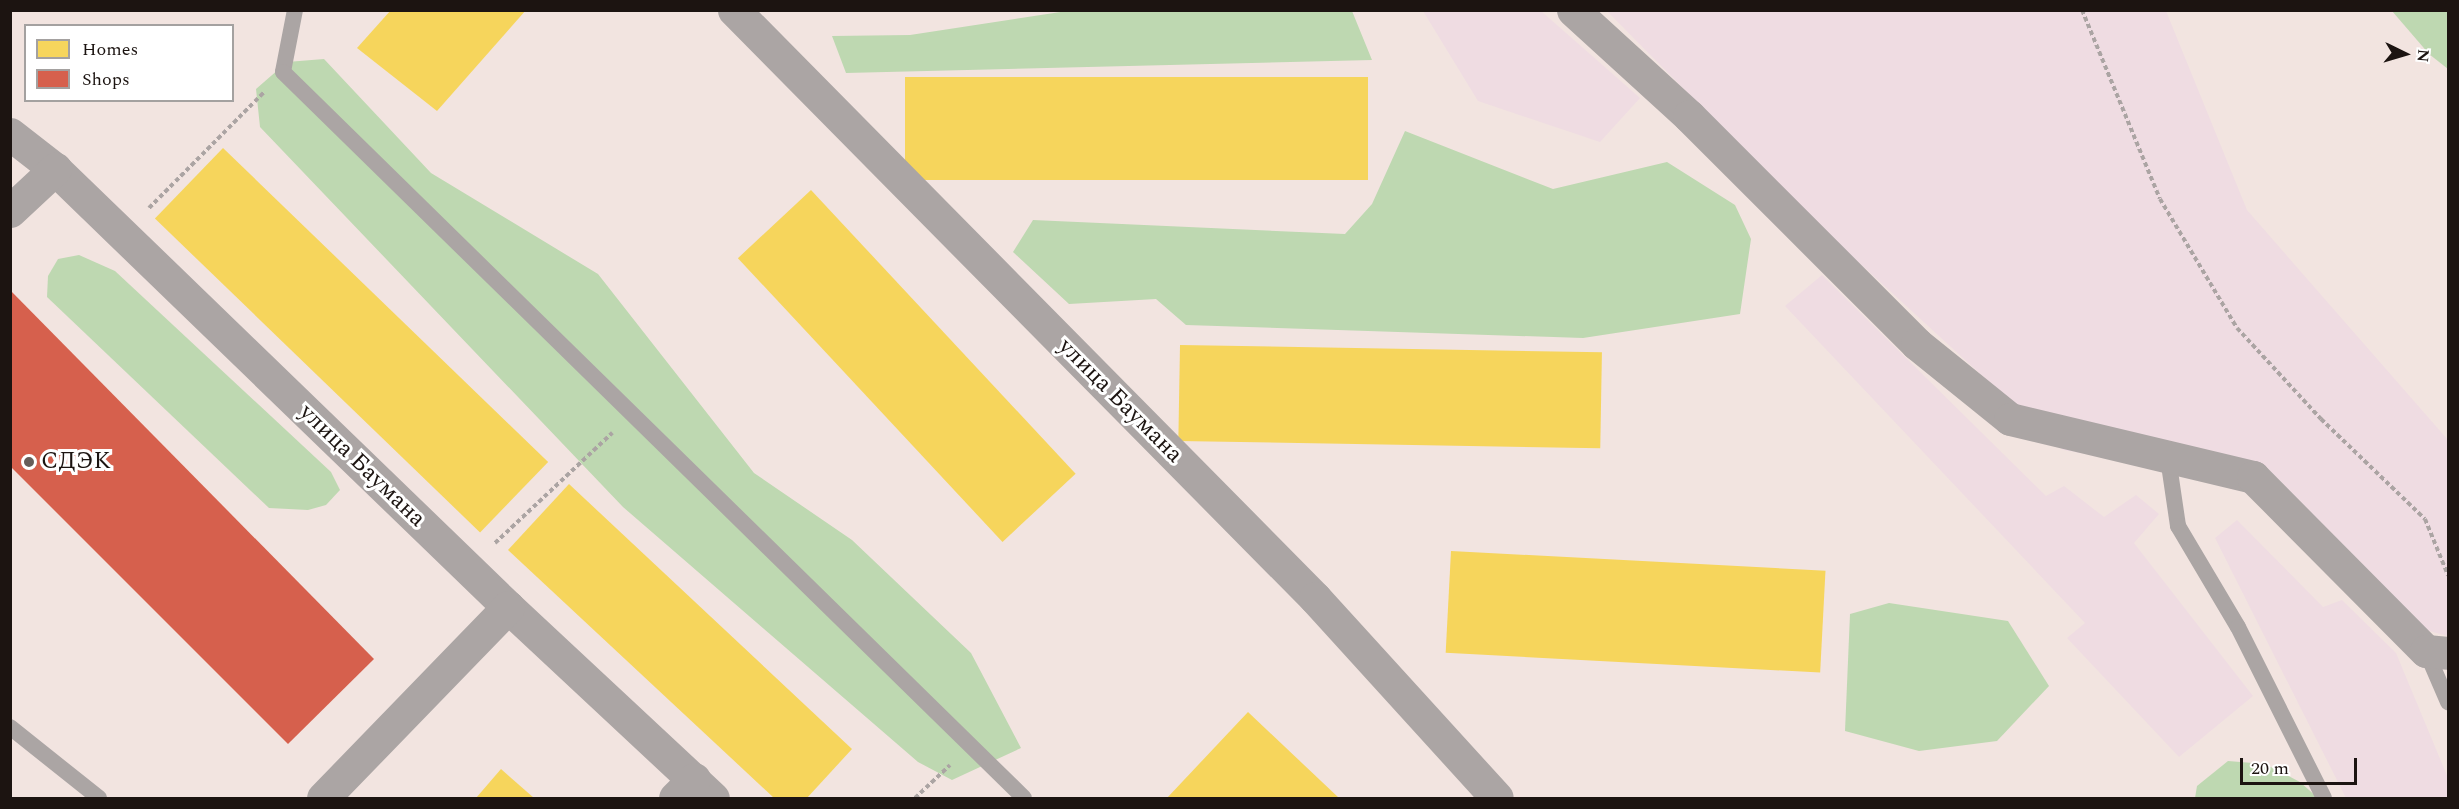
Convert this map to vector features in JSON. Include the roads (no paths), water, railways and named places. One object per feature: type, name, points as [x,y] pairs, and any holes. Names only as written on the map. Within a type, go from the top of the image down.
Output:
[{"type":"street","points":[[1573,10],[1689,116],[1917,344],[2010,419],[2253,477],[2437,652]]},
{"type":"street","name":"улица Баумана","points":[[742,12],[1315,598],[1497,798]]},
{"type":"street","name":"улица Баумана","points":[[10,134],[55,169],[468,568],[694,792]]},
{"type":"street","points":[[10,211],[55,169]]},
{"type":"street","points":[[323,798],[508,607]]},
{"type":"lane","points":[[295,10],[283,72],[1024,798]]},
{"type":"lane","points":[[2169,458],[2178,526],[2238,627],[2324,798]]},
{"type":"lane","points":[[2437,652],[2448,702]]},
{"type":"lane","points":[[10,726],[99,798]]},
{"type":"place","name":"СДЭК","points":[[29,462]]}]
